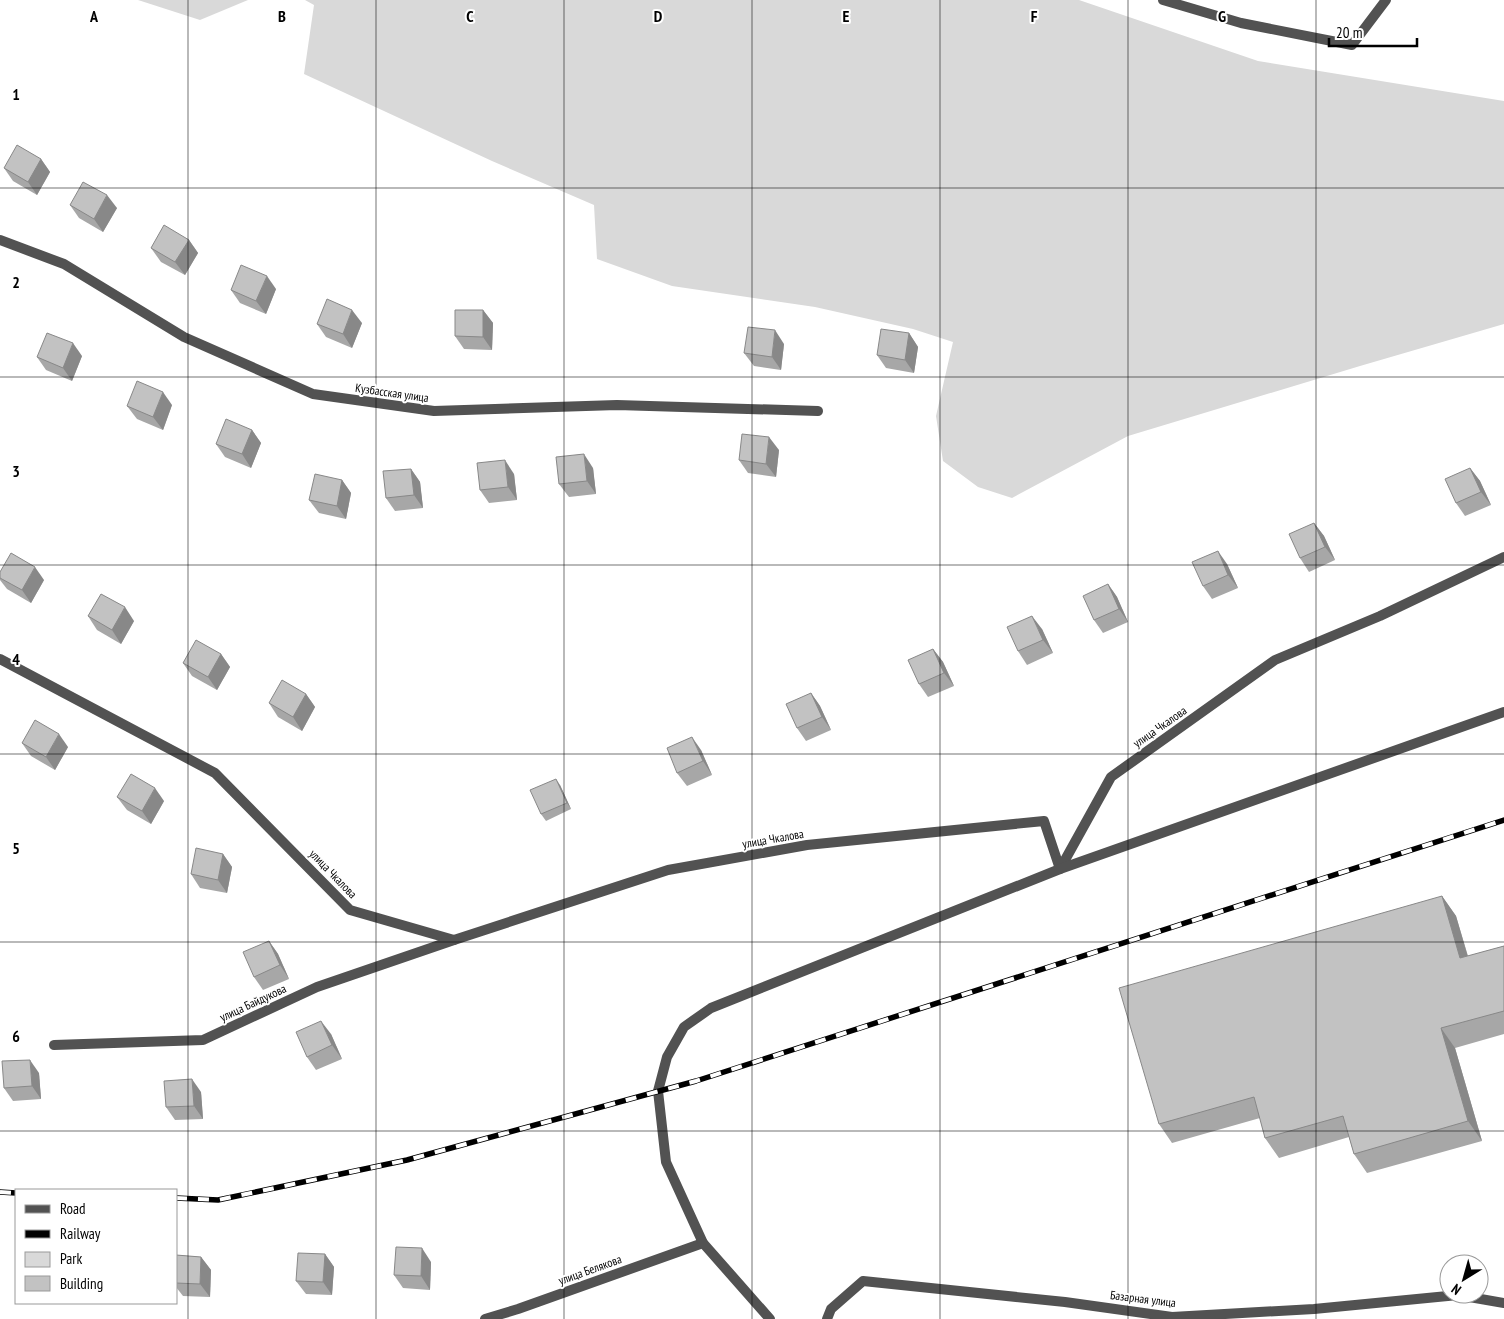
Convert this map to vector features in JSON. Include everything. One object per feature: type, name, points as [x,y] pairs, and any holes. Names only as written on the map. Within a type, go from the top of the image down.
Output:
[{"type":"street","points":[[1162,0],[1241,23],[1352,45],[1386,0]]},
{"type":"street","name":"Кузбасская улица","points":[[0,240],[64,264],[184,337],[313,394],[434,412],[617,405],[818,411]]},
{"type":"street","name":"улица Чкалова","points":[[1060,869],[1111,777],[1275,660],[1380,616],[1504,557]]},
{"type":"street","name":"улица Чкалова","points":[[0,659],[215,773],[350,910],[454,940],[668,870],[807,845],[1044,821],[1060,869]]},
{"type":"street","points":[[770,1319],[703,1243],[666,1162],[658,1091],[666,1057],[684,1027],[711,1008],[1060,869],[1504,712]]},
{"type":"street","name":"улица Байдукова","points":[[54,1045],[203,1040],[316,987],[454,940]]},
{"type":"street","name":"улица Белякова","points":[[485,1319],[703,1243]]},
{"type":"street","name":"Базарная улица","points":[[827,1319],[831,1309],[863,1281],[1066,1302],[1172,1317],[1314,1309],[1458,1295],[1504,1303]]},
{"type":"green space","points":[[138,0],[248,0],[200,20]]},
{"type":"green space","points":[[305,0],[1079,0],[1258,61],[1504,101],[1504,324],[1128,436],[1012,498],[978,487],[943,461],[936,416],[953,342],[913,329],[815,307],[672,286],[597,259],[594,205],[492,161],[304,74],[314,5]]},
{"type":"building","points":[[17,145],[41,159],[28,182],[4,168]]},
{"type":"building","points":[[83,182],[107,195],[94,219],[70,205]]},
{"type":"building","points":[[164,225],[189,240],[175,262],[151,248]]},
{"type":"building","points":[[241,265],[267,276],[256,301],[231,290]]},
{"type":"building","points":[[327,299],[352,310],[343,334],[317,324]]},
{"type":"building","points":[[455,310],[483,310],[483,337],[455,336]]},
{"type":"building","points":[[748,327],[775,330],[772,357],[744,353]]},
{"type":"building","points":[[881,329],[909,333],[905,360],[877,355]]},
{"type":"building","points":[[47,333],[73,343],[63,368],[37,357]]},
{"type":"building","points":[[137,381],[163,392],[153,417],[127,406]]},
{"type":"building","points":[[226,419],[252,430],[242,454],[216,444]]},
{"type":"building","points":[[742,434],[769,437],[766,464],[739,460]]},
{"type":"building","points":[[584,454],[587,481],[559,484],[556,457]]},
{"type":"building","points":[[505,460],[508,487],[480,490],[477,463]]},
{"type":"building","points":[[1470,468],[1481,492],[1456,503],[1445,479]]},
{"type":"building","points":[[411,469],[414,495],[386,498],[383,471]]},
{"type":"building","points":[[315,474],[342,480],[337,506],[309,500]]},
{"type":"building","points":[[1314,523],[1325,547],[1300,558],[1289,534]]},
{"type":"building","points":[[1218,551],[1228,575],[1203,586],[1192,562]]},
{"type":"building","points":[[11,553],[35,567],[22,590],[0,578],[0,572]]},
{"type":"building","points":[[1108,584],[1119,609],[1094,620],[1083,596]]},
{"type":"building","points":[[101,594],[125,607],[112,630],[88,616]]},
{"type":"building","points":[[1032,616],[1043,640],[1018,651],[1007,627]]},
{"type":"building","points":[[196,640],[221,654],[208,677],[183,663]]},
{"type":"building","points":[[933,649],[944,673],[919,684],[908,660]]},
{"type":"building","points":[[282,680],[306,694],[293,717],[269,703]]},
{"type":"building","points":[[811,693],[822,717],[797,728],[786,704]]},
{"type":"building","points":[[35,720],[59,734],[46,757],[22,743]]},
{"type":"building","points":[[692,737],[703,761],[677,773],[667,748]]},
{"type":"building","points":[[131,774],[155,788],[142,811],[117,797]]},
{"type":"building","points":[[556,779],[567,803],[541,814],[530,790]]},
{"type":"building","points":[[196,848],[223,854],[218,880],[191,874]]},
{"type":"building","points":[[1442,896],[1460,958],[1504,946],[1504,1011],[1441,1028],[1468,1121],[1354,1154],[1343,1116],[1265,1138],[1254,1097],[1159,1124],[1119,988]]},
{"type":"building","points":[[269,941],[280,965],[254,977],[243,952]]},
{"type":"building","points":[[321,1021],[332,1045],[307,1057],[296,1032]]},
{"type":"building","points":[[30,1060],[32,1086],[4,1088],[2,1061]]},
{"type":"building","points":[[192,1079],[194,1106],[166,1107],[164,1081]]},
{"type":"building","points":[[396,1247],[422,1248],[421,1276],[394,1275]]},
{"type":"building","points":[[298,1253],[325,1254],[323,1282],[296,1281]]},
{"type":"building","points":[[178,1255],[201,1257],[200,1284],[178,1283]]},
{"type":"railway","points":[[178,1198],[218,1200],[407,1160],[696,1081],[1504,820]]},
{"type":"railway","points":[[0,1192],[15,1193]]}]
